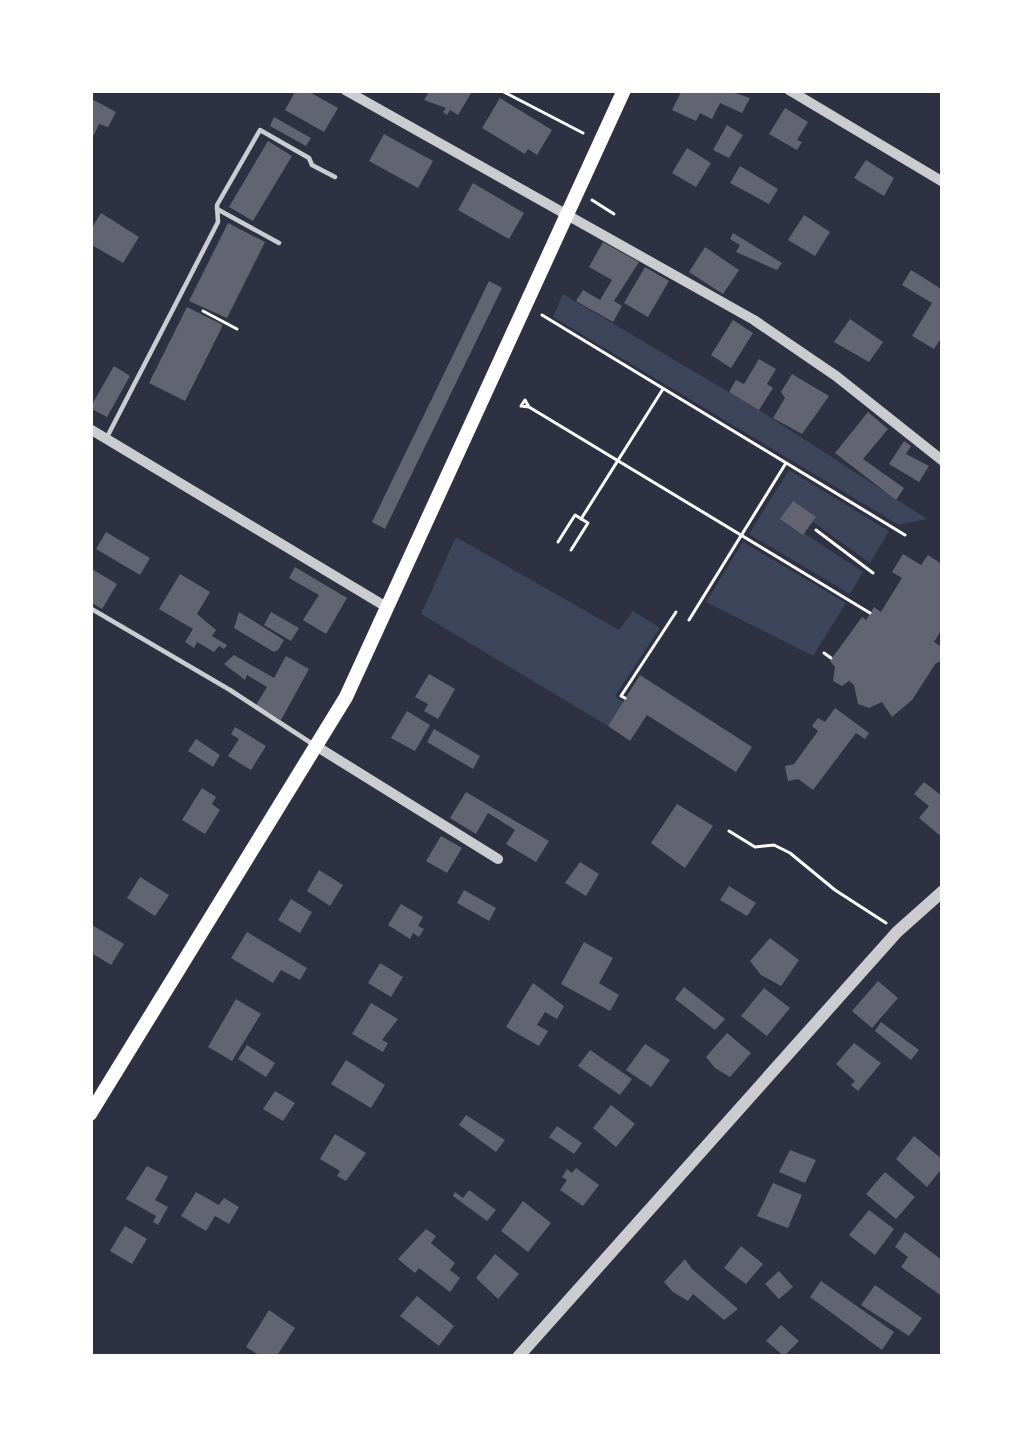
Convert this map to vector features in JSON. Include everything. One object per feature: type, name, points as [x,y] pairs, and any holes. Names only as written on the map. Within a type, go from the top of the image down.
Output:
[{"type":"main road","points":[[90,1114],[346,697],[624,90]]},
{"type":"street","points":[[345,90],[754,320],[836,376],[943,461]]},
{"type":"street","points":[[789,90],[943,182]]},
{"type":"street","points":[[90,429],[388,608]]},
{"type":"street","points":[[316,746],[498,859]]},
{"type":"street","points":[[518,1357],[897,932],[943,891]]},
{"type":"lane","points":[[106,439],[260,130],[334,177]]},
{"type":"lane","points":[[217,209],[279,243]]},
{"type":"lane","points":[[90,608],[316,746]]},
{"type":"path","points":[[500,90],[600,142]]},
{"type":"path","points":[[592,200],[614,211],[608,229]]},
{"type":"path","points":[[202,311],[237,329]]},
{"type":"path","points":[[542,315],[905,535]]},
{"type":"path","points":[[581,519],[664,388]]},
{"type":"path","points":[[529,406],[870,613]]},
{"type":"path","points":[[689,620],[788,462]]},
{"type":"path","points":[[558,542],[575,514],[588,523],[571,550]]},
{"type":"path","points":[[816,530],[873,573]]},
{"type":"path","points":[[626,698],[622,695],[676,612]]},
{"type":"path","points":[[824,653],[831,658]]},
{"type":"path","points":[[729,831],[755,847],[774,845],[790,853],[897,932]]},
{"type":"shaded area","points":[[563,294],[759,410],[927,519],[899,525],[553,317]]},
{"type":"shaded area","points":[[789,470],[889,531],[870,563],[793,502],[781,518],[863,572],[850,594],[749,534]]},
{"type":"shaded area","points":[[456,537],[619,630],[633,611],[660,628],[615,696],[623,702],[608,726],[421,614]]},
{"type":"shaded area","points":[[743,542],[846,603],[813,656],[706,602]]},
{"type":"building","points":[[296,90],[306,90],[338,108],[324,132],[285,110]]},
{"type":"building","points":[[430,90],[473,90],[458,115],[450,110],[447,115],[446,108],[424,100]]},
{"type":"building","points":[[682,90],[726,90],[750,98],[742,113],[720,103],[712,119],[700,113],[696,121],[672,110]]},
{"type":"building","points":[[90,98],[116,112],[108,127],[99,124],[94,135],[90,133]]},
{"type":"building","points":[[500,98],[552,130],[537,155],[528,149],[525,154],[482,128]]},
{"type":"building","points":[[785,108],[808,122],[797,140],[802,142],[797,150],[769,134]]},
{"type":"building","points":[[274,117],[311,138],[306,146],[270,126]]},
{"type":"building","points":[[727,125],[743,135],[729,158],[713,150]]},
{"type":"building","points":[[384,134],[433,161],[418,188],[369,161]]},
{"type":"building","points":[[268,141],[292,156],[253,221],[229,207]]},
{"type":"building","points":[[687,148],[711,163],[696,187],[672,173]]},
{"type":"building","points":[[866,160],[894,178],[884,196],[854,178]]},
{"type":"building","points":[[740,166],[778,189],[769,204],[730,183]]},
{"type":"building","points":[[473,183],[524,213],[509,239],[458,210]]},
{"type":"building","points":[[101,213],[139,237],[123,263],[90,244],[90,231]]},
{"type":"building","points":[[804,215],[830,232],[815,256],[788,240]]},
{"type":"building","points":[[228,223],[265,242],[227,318],[189,301]]},
{"type":"building","points":[[733,233],[782,263],[777,270],[736,252],[740,245],[730,239]]},
{"type":"building","points":[[603,242],[639,262],[614,301],[622,306],[613,322],[576,301],[583,290],[600,300],[612,280],[589,267]]},
{"type":"building","points":[[705,247],[739,270],[723,294],[689,272]]},
{"type":"building","points":[[645,267],[669,281],[648,317],[624,303]]},
{"type":"building","points":[[911,270],[943,290],[943,335],[934,349],[912,336],[932,303],[902,285]]},
{"type":"building","points":[[489,281],[502,288],[385,529],[372,522]]},
{"type":"building","points":[[187,307],[223,325],[185,401],[149,383]]},
{"type":"building","points":[[850,319],[883,342],[869,362],[834,342]]},
{"type":"building","points":[[733,320],[753,333],[731,368],[711,355]]},
{"type":"building","points":[[759,359],[776,369],[767,384],[773,388],[759,410],[729,392],[736,380],[744,384]]},
{"type":"building","points":[[114,366],[130,376],[107,417],[90,408]]},
{"type":"building","points":[[792,374],[829,396],[802,434],[773,418]]},
{"type":"building","points":[[868,412],[888,429],[863,459],[904,488],[896,500],[835,453]]},
{"type":"building","points":[[904,441],[911,446],[906,454],[929,466],[919,482],[889,464]]},
{"type":"building","points":[[793,501],[816,517],[803,535],[780,519]]},
{"type":"building","points":[[106,532],[150,558],[140,575],[96,549]]},
{"type":"building","points":[[903,554],[921,565],[928,555],[943,565],[943,627],[934,642],[943,648],[943,661],[936,663],[912,700],[892,717],[882,702],[869,708],[858,704],[854,685],[833,681],[835,667],[830,661],[862,617],[866,620],[874,607],[881,612],[902,578],[892,572]]},
{"type":"building","points":[[295,567],[347,598],[326,634],[303,620],[319,595],[289,578]]},
{"type":"building","points":[[90,568],[117,584],[102,609],[90,602]]},
{"type":"building","points":[[180,574],[210,592],[197,614],[216,630],[212,636],[227,645],[224,649],[219,646],[214,652],[197,642],[194,648],[185,642],[193,629],[159,609]]},
{"type":"building","points":[[239,612],[284,640],[278,650],[234,628]]},
{"type":"building","points":[[271,612],[299,628],[291,641],[264,625]]},
{"type":"building","points":[[234,655],[274,678],[286,656],[309,669],[281,720],[256,705],[267,687],[247,675],[245,680],[224,664]]},
{"type":"building","points":[[429,674],[455,689],[438,719],[424,711],[428,704],[415,697]]},
{"type":"building","points":[[640,675],[752,747],[736,772],[647,715],[630,741],[608,726]]},
{"type":"building","points":[[835,708],[869,733],[865,739],[856,733],[813,790],[798,779],[788,781],[785,766],[794,764],[818,731],[812,726],[818,718],[825,722]]},
{"type":"building","points":[[407,711],[430,725],[415,751],[391,738]]},
{"type":"building","points":[[235,727],[266,746],[251,770],[228,756],[239,739],[231,734]]},
{"type":"building","points":[[434,729],[480,756],[473,769],[427,742]]},
{"type":"building","points":[[196,739],[220,755],[213,767],[188,751]]},
{"type":"building","points":[[924,782],[943,797],[943,838],[919,818],[929,806],[914,794]]},
{"type":"building","points":[[202,788],[216,797],[212,804],[220,810],[205,834],[182,820]]},
{"type":"building","points":[[466,792],[549,841],[536,862],[506,844],[515,830],[488,813],[476,834],[450,818]]},
{"type":"building","points":[[677,804],[713,826],[685,868],[651,843]]},
{"type":"building","points":[[441,836],[462,848],[447,873],[426,861]]},
{"type":"building","points":[[580,862],[599,874],[586,896],[565,883]]},
{"type":"building","points":[[319,870],[343,885],[330,906],[307,891]]},
{"type":"building","points":[[140,877],[169,895],[155,916],[127,898]]},
{"type":"building","points":[[729,886],[756,903],[747,916],[720,900]]},
{"type":"building","points":[[464,890],[496,908],[489,921],[457,903]]},
{"type":"building","points":[[291,899],[312,912],[300,933],[278,920]]},
{"type":"building","points":[[401,904],[423,917],[419,937],[413,933],[410,939],[388,925]]},
{"type":"building","points":[[92,925],[124,944],[111,965],[90,952]]},
{"type":"building","points":[[247,932],[307,968],[300,980],[281,970],[273,983],[231,958]]},
{"type":"building","points":[[770,938],[799,960],[781,986],[761,975],[750,961]]},
{"type":"building","points":[[584,942],[613,958],[599,983],[619,995],[610,1011],[561,984]]},
{"type":"building","points":[[380,963],[403,977],[391,997],[368,983]]},
{"type":"building","points":[[878,981],[898,998],[872,1028],[852,1011]]},
{"type":"building","points":[[533,983],[564,1006],[557,1019],[545,1012],[537,1025],[548,1031],[539,1046],[506,1027]]},
{"type":"building","points":[[684,987],[725,1019],[715,1030],[675,999]]},
{"type":"building","points":[[764,988],[790,1008],[767,1036],[741,1016]]},
{"type":"building","points":[[236,999],[261,1014],[232,1061],[208,1047]]},
{"type":"building","points":[[371,1003],[398,1019],[382,1040],[388,1043],[383,1052],[352,1034]]},
{"type":"building","points":[[881,1022],[919,1050],[911,1060],[875,1031]]},
{"type":"building","points":[[727,1033],[751,1053],[730,1077],[706,1057]]},
{"type":"building","points":[[854,1043],[881,1063],[858,1091],[851,1085],[855,1081],[836,1064]]},
{"type":"building","points":[[645,1044],[670,1060],[651,1087],[626,1070]]},
{"type":"building","points":[[247,1045],[275,1063],[266,1077],[238,1059]]},
{"type":"building","points":[[590,1050],[632,1079],[620,1095],[578,1066]]},
{"type":"building","points":[[346,1060],[385,1085],[371,1108],[331,1084]]},
{"type":"building","points":[[275,1091],[295,1103],[283,1121],[263,1109]]},
{"type":"building","points":[[611,1105],[635,1124],[616,1147],[593,1128]]},
{"type":"building","points":[[466,1115],[505,1140],[496,1152],[459,1125]]},
{"type":"building","points":[[557,1126],[582,1143],[574,1154],[549,1137]]},
{"type":"building","points":[[335,1134],[366,1153],[346,1181],[337,1176],[340,1171],[320,1159]]},
{"type":"building","points":[[914,1136],[943,1160],[927,1187],[896,1159]]},
{"type":"building","points":[[790,1150],[816,1160],[805,1183],[779,1172]]},
{"type":"building","points":[[147,1166],[168,1177],[155,1200],[168,1207],[158,1225],[153,1222],[156,1216],[126,1199]]},
{"type":"building","points":[[576,1168],[599,1185],[583,1206],[560,1190],[567,1169],[572,1173]]},
{"type":"building","points":[[885,1172],[915,1197],[896,1219],[866,1194]]},
{"type":"building","points":[[773,1183],[802,1195],[788,1228],[757,1216]]},
{"type":"building","points":[[469,1190],[496,1210],[487,1221],[453,1196],[455,1192],[463,1198]]},
{"type":"building","points":[[196,1192],[219,1205],[224,1198],[239,1207],[229,1224],[215,1216],[206,1231],[181,1216]]},
{"type":"building","points":[[523,1201],[551,1223],[528,1252],[501,1231]]},
{"type":"building","points":[[869,1210],[894,1229],[875,1255],[849,1235]]},
{"type":"building","points":[[125,1226],[147,1239],[132,1264],[110,1251]]},
{"type":"building","points":[[426,1229],[436,1236],[431,1243],[455,1263],[450,1270],[460,1278],[450,1292],[419,1268],[415,1273],[398,1259]]},
{"type":"building","points":[[905,1232],[943,1261],[943,1297],[901,1267],[908,1257],[895,1247]]},
{"type":"building","points":[[741,1246],[763,1264],[746,1284],[724,1268]]},
{"type":"building","points":[[495,1254],[519,1274],[498,1299],[476,1278]]},
{"type":"building","points":[[685,1259],[738,1309],[724,1320],[693,1294],[688,1301],[673,1292],[664,1282]]},
{"type":"building","points":[[779,1271],[793,1287],[779,1299],[765,1284]]},
{"type":"building","points":[[821,1281],[894,1332],[882,1350],[810,1297]]},
{"type":"building","points":[[875,1285],[922,1318],[909,1336],[861,1305]]},
{"type":"building","points":[[417,1296],[454,1326],[439,1346],[400,1316]]},
{"type":"building","points":[[269,1310],[295,1328],[276,1357],[262,1357],[246,1347]]},
{"type":"building","points":[[781,1325],[799,1341],[784,1356],[766,1341]]}]
